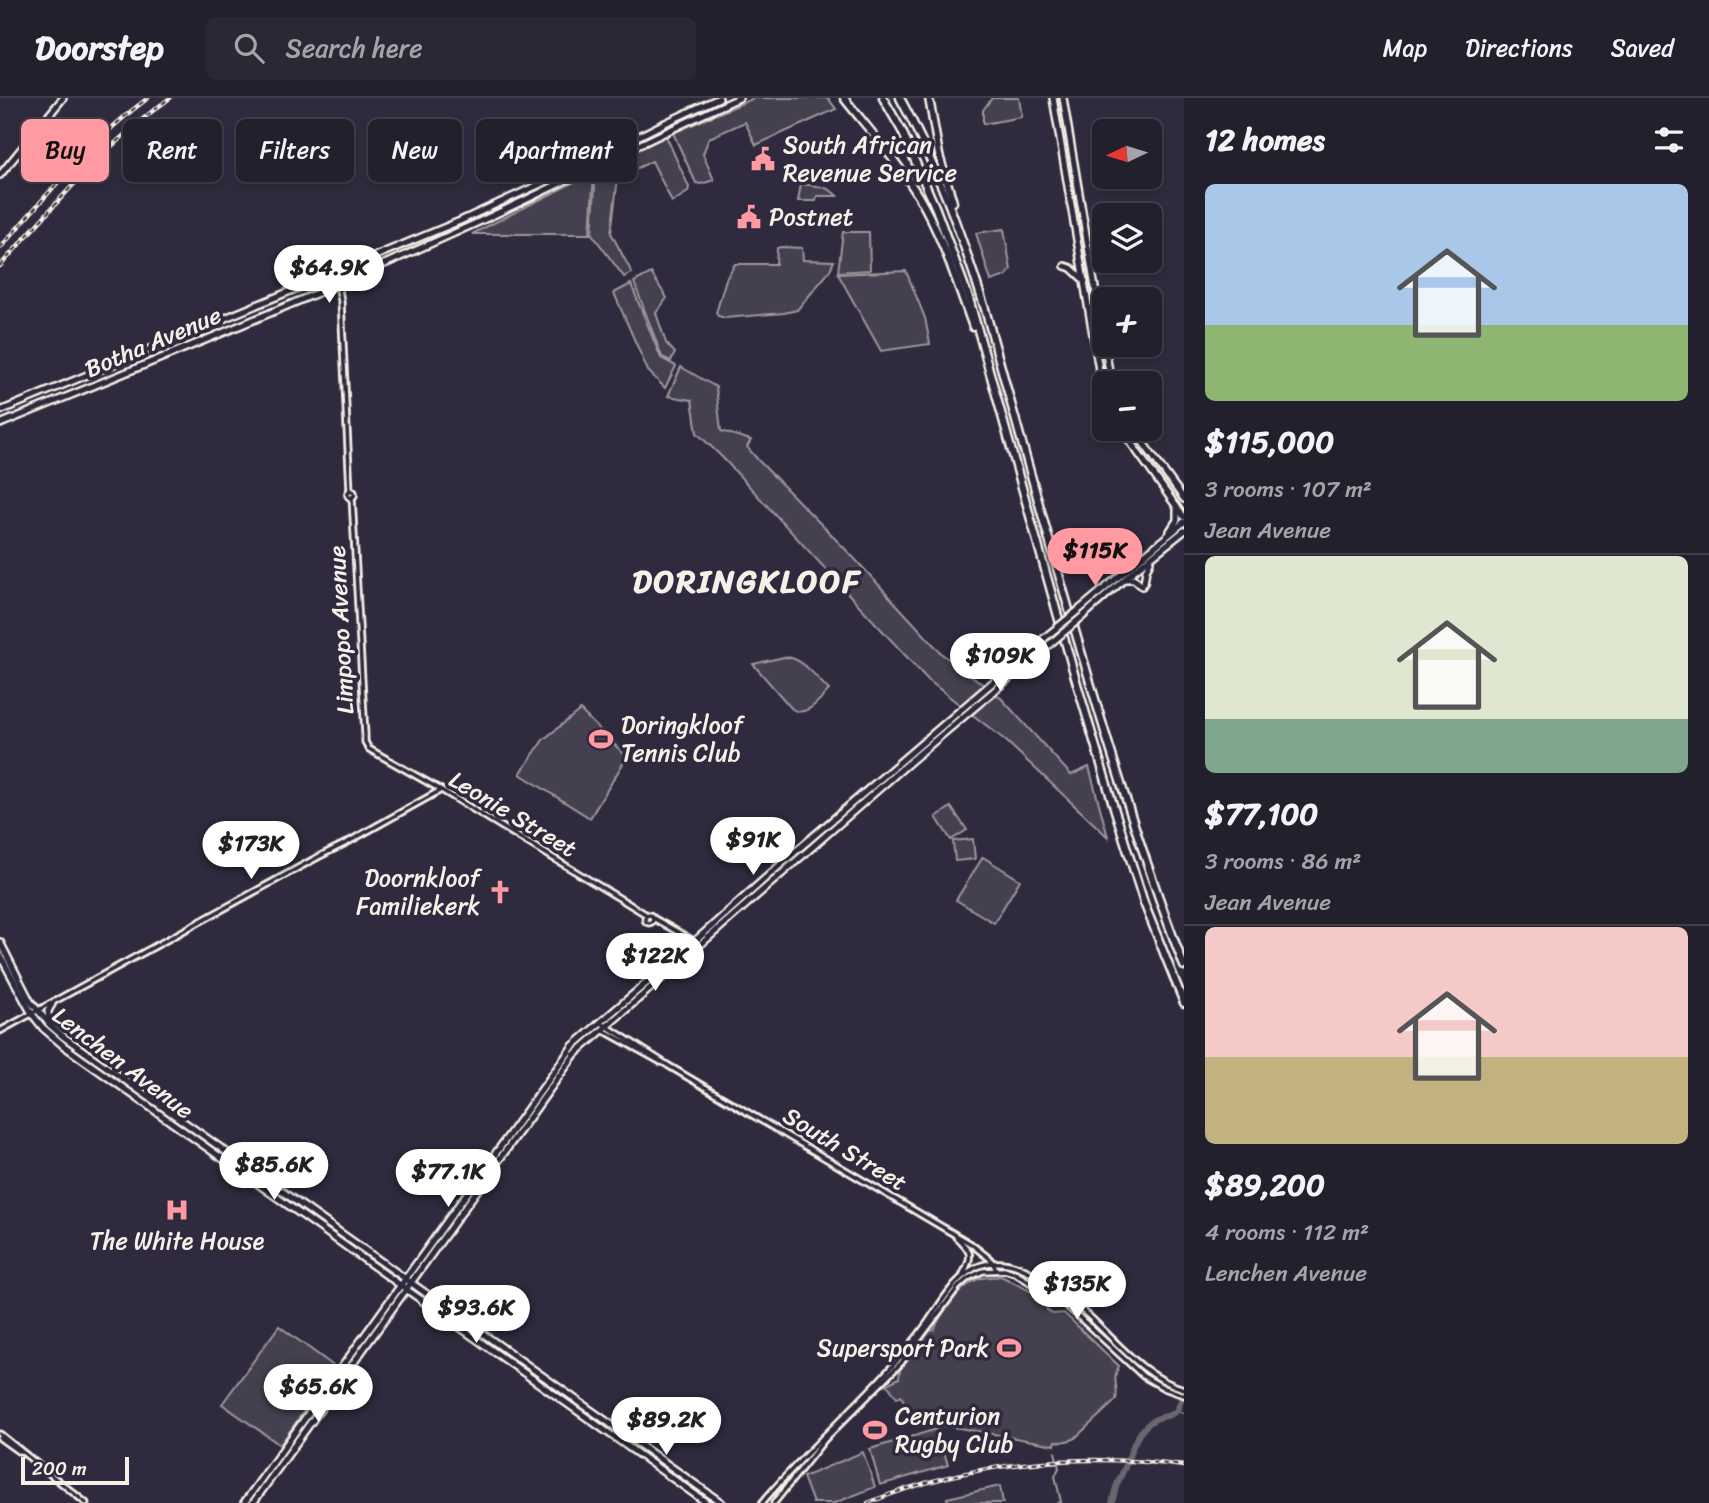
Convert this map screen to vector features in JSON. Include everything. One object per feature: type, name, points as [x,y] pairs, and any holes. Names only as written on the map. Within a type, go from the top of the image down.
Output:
[{"type":"highway","points":[[844,98],[917,194],[944,249],[988,369]]},
{"type":"highway","points":[[883,98],[902,131],[936,209],[969,298],[1111,798],[1144,903],[1184,1003]]},
{"type":"highway","points":[[900,98],[948,200],[974,275],[1124,795],[1157,897],[1184,967]]},
{"type":"highway","points":[[929,98],[939,155],[974,275]]},
{"type":"main road","points":[[0,175],[63,98]]},
{"type":"main road","name":"Botha Avenue","points":[[0,411],[472,215],[719,98]]},
{"type":"main road","name":"Botha Avenue","points":[[0,424],[461,230],[739,98]]},
{"type":"main road","points":[[1054,98],[1100,371]]},
{"type":"main road","points":[[1063,98],[1109,371]]},
{"type":"main road","points":[[1065,267],[1071,268],[1085,281]]},
{"type":"main road","points":[[697,944],[738,903],[864,792],[1184,520],[1130,441]]},
{"type":"main road","points":[[1142,441],[1184,499]]},
{"type":"main road","points":[[1158,544],[1175,524],[1177,507]]},
{"type":"main road","points":[[244,1503],[362,1339],[445,1235],[569,1050],[763,890],[1124,580],[1182,534]]},
{"type":"main road","points":[[1124,580],[1134,579],[1143,585],[1148,565],[1157,554]]},
{"type":"main road","points":[[935,731],[943,730],[962,718]]},
{"type":"main road","points":[[864,792],[869,792],[886,778],[891,779]]},
{"type":"main road","points":[[738,903],[759,888],[763,890]]},
{"type":"main road","points":[[0,943],[35,1013]]},
{"type":"main road","points":[[0,955],[35,1013]]},
{"type":"main road","points":[[50,1025],[48,1011],[52,1004]]},
{"type":"main road","name":"Lenchen Avenue","points":[[35,1013],[707,1503]]},
{"type":"main road","name":"Lenchen Avenue","points":[[35,1013],[43,1028],[64,1045],[722,1503]]},
{"type":"main road","points":[[253,1503],[374,1333],[429,1247],[550,1082]]},
{"type":"main road","points":[[429,1247],[440,1234],[445,1235]]},
{"type":"main road","points":[[362,1339],[369,1333],[374,1333]]},
{"type":"street","points":[[335,271],[339,283]]},
{"type":"street","name":"Limpopo Avenue","points":[[339,283],[351,491],[348,494],[352,506],[365,735],[370,751]]},
{"type":"street","name":"Leonie Street","points":[[370,751],[441,790],[646,917]]},
{"type":"street","points":[[430,784],[431,797]]},
{"type":"street","points":[[0,1031],[441,790]]},
{"type":"street","points":[[662,924],[647,923],[646,917],[651,915],[697,944]]},
{"type":"street","points":[[650,923],[653,918]]},
{"type":"street","name":"South Street","points":[[601,1026],[951,1232],[981,1251],[993,1262],[996,1269]]},
{"type":"street","points":[[762,1503],[807,1452],[903,1355],[960,1279],[970,1262],[970,1254],[967,1247],[951,1232]]},
{"type":"street","points":[[960,1279],[975,1268],[993,1262],[1015,1265],[1057,1289],[1090,1315],[1149,1372],[1169,1387],[1184,1389]]},
{"type":"street","points":[[774,1503],[825,1439],[901,1363],[958,1287],[976,1273],[996,1269],[1015,1273],[1059,1300],[1143,1376],[1184,1395]]},
{"type":"street","points":[[0,1436],[84,1503]]},
{"type":"shaded area","points":[[754,98],[828,98],[836,109],[756,145],[745,122],[709,138],[703,154],[714,180],[696,183],[673,133]]},
{"type":"shaded area","points":[[992,98],[1019,98],[1022,117],[983,124],[983,110]]},
{"type":"shaded area","points":[[666,136],[689,187],[688,192],[672,202],[652,161],[637,168],[637,150]]},
{"type":"shaded area","points":[[574,182],[593,182],[590,234],[472,234]]},
{"type":"shaded area","points":[[595,182],[617,182],[611,233],[632,273],[624,277],[592,234]]},
{"type":"shaded area","points":[[801,184],[825,188],[837,196],[817,196],[816,201],[798,201]]},
{"type":"shaded area","points":[[1004,229],[1011,270],[1006,276],[991,281],[976,233]]},
{"type":"shaded area","points":[[843,232],[869,232],[870,270],[838,272]]},
{"type":"shaded area","points":[[777,248],[802,248],[803,260],[834,261],[829,272],[797,310],[725,318],[718,316],[716,313],[726,279],[735,264],[776,264]]},
{"type":"shaded area","points":[[906,271],[925,318],[930,344],[881,351],[838,274]]},
{"type":"shaded area","points":[[651,273],[667,298],[656,313],[666,343],[675,353],[671,361],[662,357],[634,282]]},
{"type":"shaded area","points":[[631,284],[661,358],[676,366],[665,388],[648,371],[614,293]]},
{"type":"shaded area","points":[[681,367],[716,387],[721,431],[751,440],[747,447],[758,460],[855,559],[942,654],[1001,698],[1071,775],[1089,767],[1108,837],[1005,740],[928,680],[697,433],[692,400],[668,396]]},
{"type":"shaded area","points":[[784,657],[803,664],[829,690],[808,710],[792,709],[753,664]]},
{"type":"shaded area","points":[[580,710],[627,757],[590,818],[520,774],[543,740]]},
{"type":"shaded area","points":[[951,807],[967,830],[951,840],[936,817]]},
{"type":"shaded area","points":[[973,839],[975,859],[955,861],[953,841]]},
{"type":"shaded area","points":[[983,857],[1020,880],[994,923],[956,900]]},
{"type":"shaded area","name":"Supersport Park","points":[[1001,1276],[1046,1299],[1047,1310],[1053,1314],[1064,1313],[1119,1366],[1116,1376],[1116,1400],[1074,1439],[1056,1441],[1055,1445],[927,1424],[916,1417],[913,1418],[901,1396],[897,1398],[887,1384],[899,1378],[900,1370],[930,1331],[934,1330],[946,1308],[958,1294],[978,1279]]},
{"type":"shaded area","points":[[279,1326],[335,1367],[280,1445],[222,1404]]},
{"type":"shaded area","points":[[937,1429],[948,1465],[880,1485],[870,1449]]},
{"type":"shaded area","points":[[863,1452],[875,1487],[835,1503],[813,1503],[803,1477]]},
{"type":"shaded area","points":[[1000,1486],[1003,1503],[948,1503],[947,1498]]},
{"type":"waterway","points":[[1112,1503],[1117,1484],[1139,1435],[1152,1421],[1177,1409],[1184,1388]]},
{"type":"waterway","points":[[1176,1411],[1184,1413]]},
{"type":"waterway","points":[[1055,1452],[1059,1468],[1055,1476],[1061,1502],[1057,1503]]},
{"type":"railway","points":[[0,248],[89,150],[148,98]]},
{"type":"railway","points":[[0,266],[101,156],[170,98]]},
{"type":"railway","points":[[868,1503],[944,1478],[1024,1464],[1104,1460],[1184,1466]]},
{"type":"place","name":"South African Revenue Service","points":[[763,159]]},
{"type":"place","name":"Postnet","points":[[749,217]]},
{"type":"place","name":"Doringkloof Tennis Club","points":[[601,739]]},
{"type":"place","name":"Doornkloof Familiekerk","points":[[500,892]]},
{"type":"place","name":"The White House","points":[[177,1210]]},
{"type":"place","name":"Supersport Park","points":[[1009,1348]]},
{"type":"place","name":"Centurion Rugby Club","points":[[875,1430]]},
{"type":"district","name":"DORINGKLOOF","points":[[747,581]]}]
